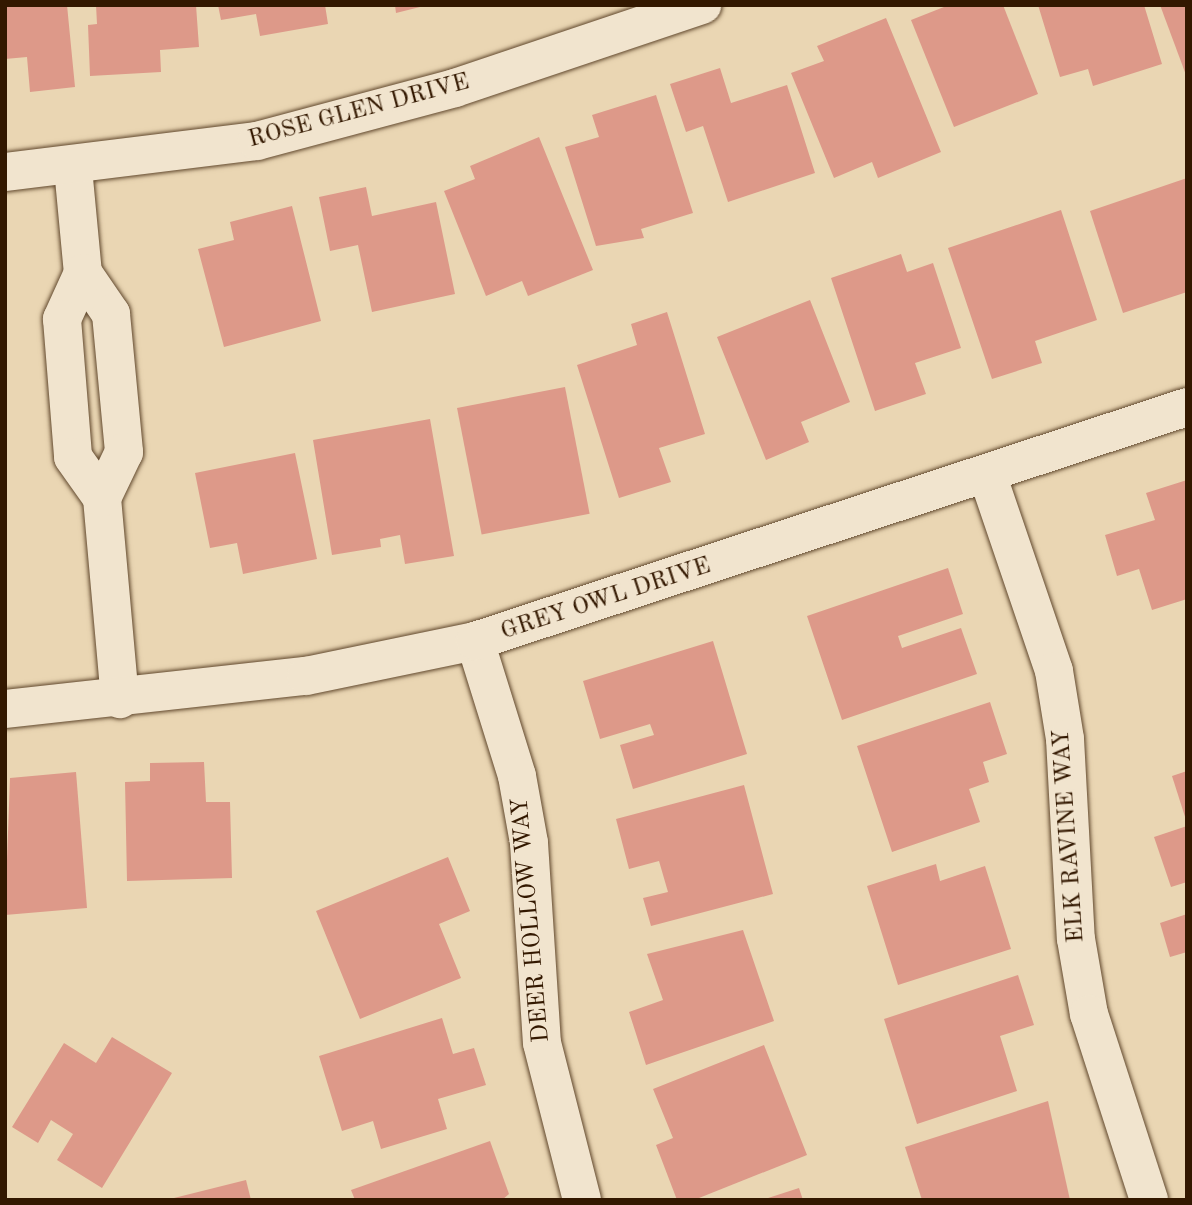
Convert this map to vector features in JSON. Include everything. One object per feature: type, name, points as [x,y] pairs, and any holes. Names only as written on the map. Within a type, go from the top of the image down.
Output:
[{"type":"street","name":"ROSE GLEN DRIVE","points":[[5,172],[73,169],[257,141],[355,118],[702,5]]},
{"type":"street","points":[[73,169],[83,273],[111,314],[124,452],[102,498]]},
{"type":"street","points":[[83,273],[62,319],[66,377],[73,457],[102,498],[120,699]]},
{"type":"street","points":[[66,377],[116,373]]},
{"type":"street","name":"GREY OWL DRIVE","points":[[5,709],[120,699],[306,676],[475,641],[1187,407]]},
{"type":"street","name":"ELK RAVINE WAY","points":[[987,474],[1054,671],[1065,739],[1083,976],[1149,1200]]},
{"type":"street","name":"DEER HOLLOW WAY","points":[[475,641],[517,776],[529,843],[542,1043],[582,1200]]},
{"type":"building","points":[[5,5],[67,5],[75,87],[30,92],[27,57],[5,59]]},
{"type":"building","points":[[96,5],[196,5],[199,47],[160,50],[161,72],[90,76],[88,25],[97,24]]},
{"type":"building","points":[[218,5],[325,5],[328,24],[260,36],[256,14],[221,20]]},
{"type":"building","points":[[395,5],[424,5],[424,6],[396,13]]},
{"type":"building","points":[[949,5],[1003,5],[1038,94],[954,127],[911,20]]},
{"type":"building","points":[[1038,5],[1144,5],[1162,64],[1093,86],[1088,69],[1060,77]]},
{"type":"building","points":[[1160,5],[1187,5],[1187,75],[1186,75]]},
{"type":"building","points":[[886,18],[941,152],[878,178],[872,162],[834,178],[791,73],[824,61],[817,46]]},
{"type":"building","points":[[720,68],[731,103],[787,85],[815,173],[728,202],[703,126],[686,132],[670,84]]},
{"type":"building","points":[[656,95],[693,213],[641,229],[644,238],[596,246],[565,147],[599,137],[592,115]]},
{"type":"building","points":[[539,137],[593,270],[528,296],[522,281],[486,296],[444,191],[475,179],[470,166]]},
{"type":"building","points":[[1187,178],[1187,292],[1123,313],[1090,211]]},
{"type":"building","points":[[366,187],[372,216],[436,202],[455,294],[372,312],[358,245],[330,251],[319,197]]},
{"type":"building","points":[[292,206],[321,321],[224,347],[198,249],[234,240],[230,222]]},
{"type":"building","points":[[1061,210],[1097,320],[1035,341],[1042,363],[992,379],[948,248]]},
{"type":"building","points":[[901,254],[907,272],[933,263],[961,348],[915,363],[926,394],[875,411],[831,278]]},
{"type":"building","points":[[810,300],[850,402],[801,422],[809,442],[766,460],[717,337]]},
{"type":"building","points":[[667,312],[705,434],[659,448],[671,482],[619,498],[577,365],[637,345],[631,324]]},
{"type":"building","points":[[565,387],[590,514],[482,535],[457,408]]},
{"type":"building","points":[[430,419],[454,556],[405,564],[400,535],[380,539],[381,547],[332,555],[313,440]]},
{"type":"building","points":[[295,453],[317,559],[243,574],[237,543],[210,548],[195,473]]},
{"type":"building","points":[[1187,480],[1187,599],[1152,610],[1139,569],[1117,576],[1105,535],[1155,520],[1146,493]]},
{"type":"building","points":[[948,568],[963,614],[898,636],[902,648],[961,628],[977,674],[842,720],[807,616]]},
{"type":"building","points":[[713,641],[747,754],[633,789],[620,745],[654,735],[650,724],[600,739],[583,681]]},
{"type":"building","points":[[990,702],[1007,754],[983,762],[989,782],[969,789],[980,822],[892,852],[857,746]]},
{"type":"building","points":[[204,762],[206,802],[230,802],[232,878],[127,881],[125,782],[150,781],[150,763]]},
{"type":"building","points":[[1187,771],[1187,820],[1186,820],[1172,776]]},
{"type":"building","points":[[76,772],[87,908],[5,915],[10,778]]},
{"type":"building","points":[[744,785],[773,894],[651,926],[643,898],[668,892],[659,861],[629,869],[616,819]]},
{"type":"building","points":[[1187,826],[1187,882],[1171,887],[1154,837]]},
{"type":"building","points":[[448,857],[470,911],[439,924],[461,978],[360,1019],[316,911]]},
{"type":"building","points":[[936,864],[940,881],[985,866],[1011,949],[898,985],[867,886]]},
{"type":"building","points":[[1187,914],[1187,952],[1170,957],[1160,923]]},
{"type":"building","points":[[743,930],[774,1021],[646,1065],[629,1012],[663,1000],[647,954]]},
{"type":"building","points":[[1018,975],[1034,1025],[1000,1036],[1017,1091],[917,1124],[884,1019]]},
{"type":"building","points":[[442,1018],[453,1054],[474,1048],[486,1085],[438,1099],[447,1129],[381,1149],[373,1121],[342,1131],[319,1056]]},
{"type":"building","points":[[112,1037],[172,1073],[102,1188],[57,1160],[73,1134],[51,1120],[38,1143],[12,1127],[64,1043],[96,1063]]},
{"type":"building","points":[[764,1045],[807,1155],[694,1200],[677,1200],[656,1145],[673,1138],[653,1089]]},
{"type":"building","points":[[1048,1101],[1070,1200],[922,1200],[905,1147]]},
{"type":"building","points":[[490,1141],[509,1194],[502,1200],[355,1200],[351,1190]]},
{"type":"building","points":[[246,1180],[251,1200],[170,1200],[170,1199]]},
{"type":"building","points":[[799,1188],[803,1200],[765,1200],[765,1199]]}]
